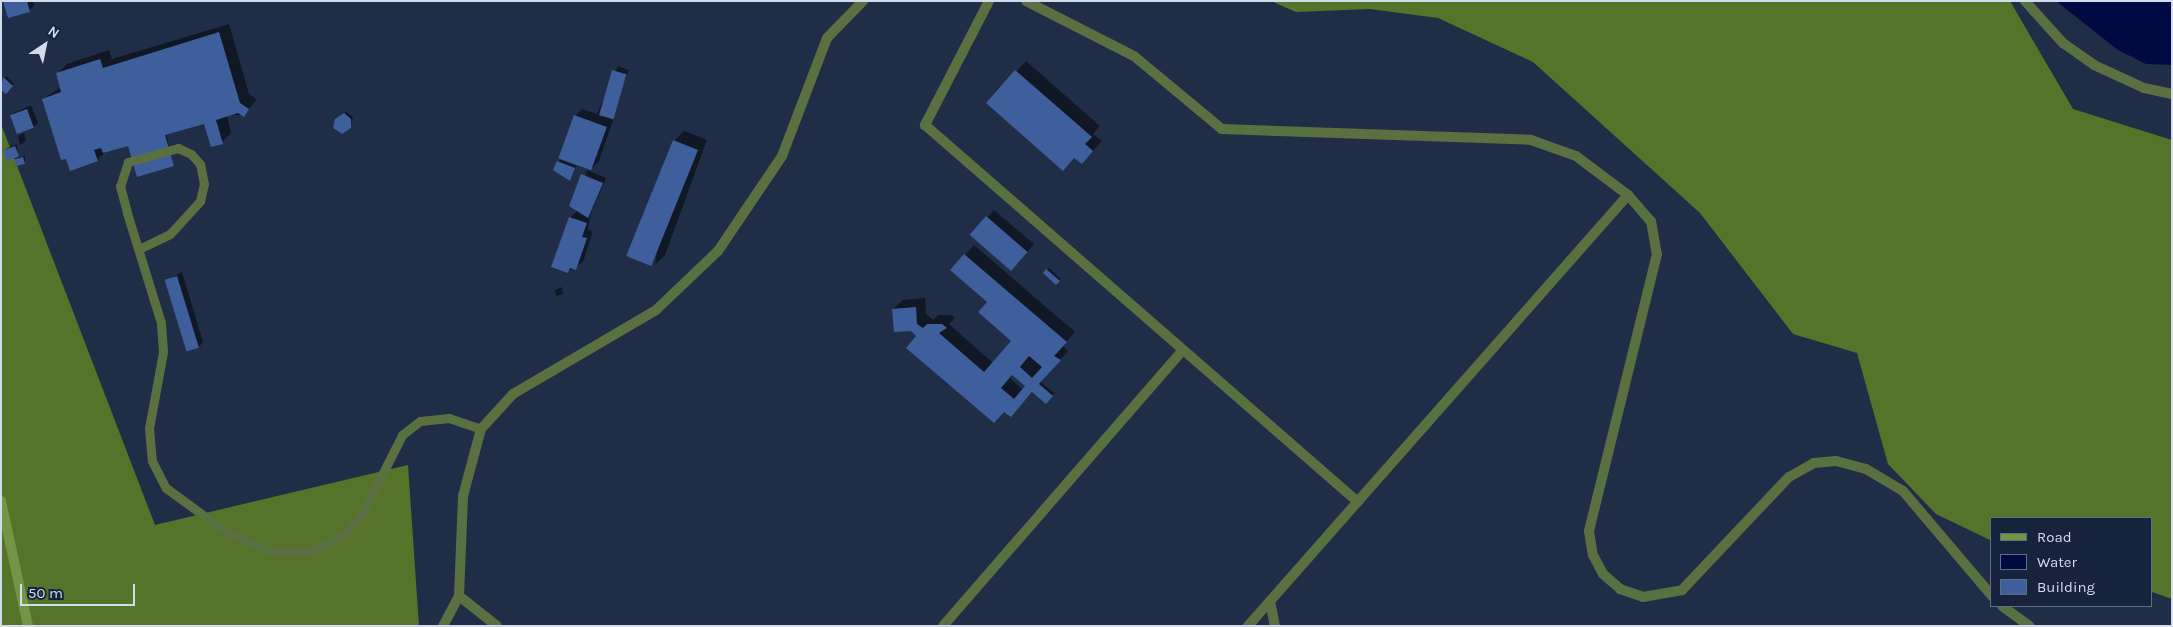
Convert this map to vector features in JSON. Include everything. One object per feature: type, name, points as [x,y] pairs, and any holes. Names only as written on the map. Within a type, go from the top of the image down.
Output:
[{"type":"main road","points":[[1,501],[28,626]]},
{"type":"street","points":[[443,626],[459,596],[463,496],[481,430],[514,394],[634,326],[712,258],[782,156],[827,38],[863,1]]},
{"type":"street","points":[[989,1],[925,126],[1358,502]]},
{"type":"street","points":[[1026,1],[1134,56],[1222,129],[1531,140],[1576,156],[1628,195],[1651,221],[1657,254],[1589,531],[1593,555],[1603,574],[1620,589],[1643,597],[1682,590],[1789,477],[1814,463],[1836,461],[1876,474],[1911,498],[1990,594]]},
{"type":"street","points":[[2025,1],[2063,43],[2094,65],[2144,88],[2172,94]]},
{"type":"street","points":[[1248,626],[1628,195]]},
{"type":"street","points":[[943,626],[1183,350]]},
{"type":"street","points":[[459,596],[497,626]]},
{"type":"street","points":[[1270,601],[1275,626]]},
{"type":"street","points":[[2003,607],[2030,626]]},
{"type":"lane","points":[[139,249],[170,234],[200,201],[204,184],[200,164],[191,154],[178,148],[128,162],[122,172],[120,186],[161,323],[164,352],[149,428],[152,461],[166,488],[229,534],[274,552],[311,551],[342,536],[362,514],[402,435],[420,421],[449,418],[481,430]]},
{"type":"green space","points":[[1271,1],[2010,1],[2073,109],[2172,140],[2172,599],[2153,592],[2153,517],[1990,517],[1990,540],[1936,514],[1888,464],[1857,353],[1793,334],[1700,213],[1533,62],[1438,18],[1370,9],[1296,12]]},
{"type":"green space","points":[[1,124],[155,525],[408,465],[419,626],[1,626]]},
{"type":"water","points":[[2056,1],[2172,1],[2172,65],[2146,64],[2118,50]]},
{"type":"building","points":[[3,1],[27,1],[30,12],[8,18]]},
{"type":"building","points":[[219,32],[240,103],[249,109],[244,117],[238,113],[216,120],[223,144],[211,147],[204,124],[165,135],[174,166],[137,177],[128,146],[103,153],[101,148],[94,150],[98,161],[70,171],[66,159],[61,160],[42,99],[61,92],[56,73],[100,59],[103,68]]},
{"type":"building","points":[[612,70],[626,74],[613,119],[599,115]]},
{"type":"building","points":[[1015,70],[1092,137],[1085,144],[1093,151],[1082,164],[1074,158],[1063,171],[986,103]]},
{"type":"building","points":[[3,77],[13,86],[6,94],[1,90]]},
{"type":"building","points":[[27,109],[34,128],[17,134],[10,115]]},
{"type":"building","points":[[344,113],[351,119],[351,128],[342,134],[333,128],[335,119]]},
{"type":"building","points":[[574,115],[607,127],[591,170],[558,158]]},
{"type":"building","points":[[673,140],[698,150],[651,266],[626,256]]},
{"type":"building","points":[[15,146],[19,156],[7,161],[3,151]]},
{"type":"building","points":[[23,157],[25,164],[16,166],[14,159]]},
{"type":"building","points":[[557,161],[575,168],[570,181],[553,170]]},
{"type":"building","points":[[581,174],[603,183],[588,218],[569,206]]},
{"type":"building","points":[[986,216],[1028,252],[1011,271],[970,235]]},
{"type":"building","points":[[569,217],[587,223],[582,237],[587,238],[576,270],[570,268],[568,273],[551,267]]},
{"type":"building","points":[[964,254],[1067,342],[1054,356],[1061,360],[1039,384],[1053,396],[1046,404],[1032,392],[1011,417],[1004,412],[994,423],[906,348],[916,336],[911,331],[894,332],[892,309],[916,307],[917,324],[923,328],[927,324],[942,324],[947,328],[939,333],[984,372],[1011,341],[978,312],[987,302],[950,270]],"holes":[[[1029,356],[1042,367],[1032,378],[1020,367]],[[1012,375],[1025,386],[1014,399],[1001,388]]]},
{"type":"building","points":[[1046,269],[1060,281],[1056,285],[1043,273]]},
{"type":"building","points":[[177,276],[199,348],[186,352],[165,280]]}]
